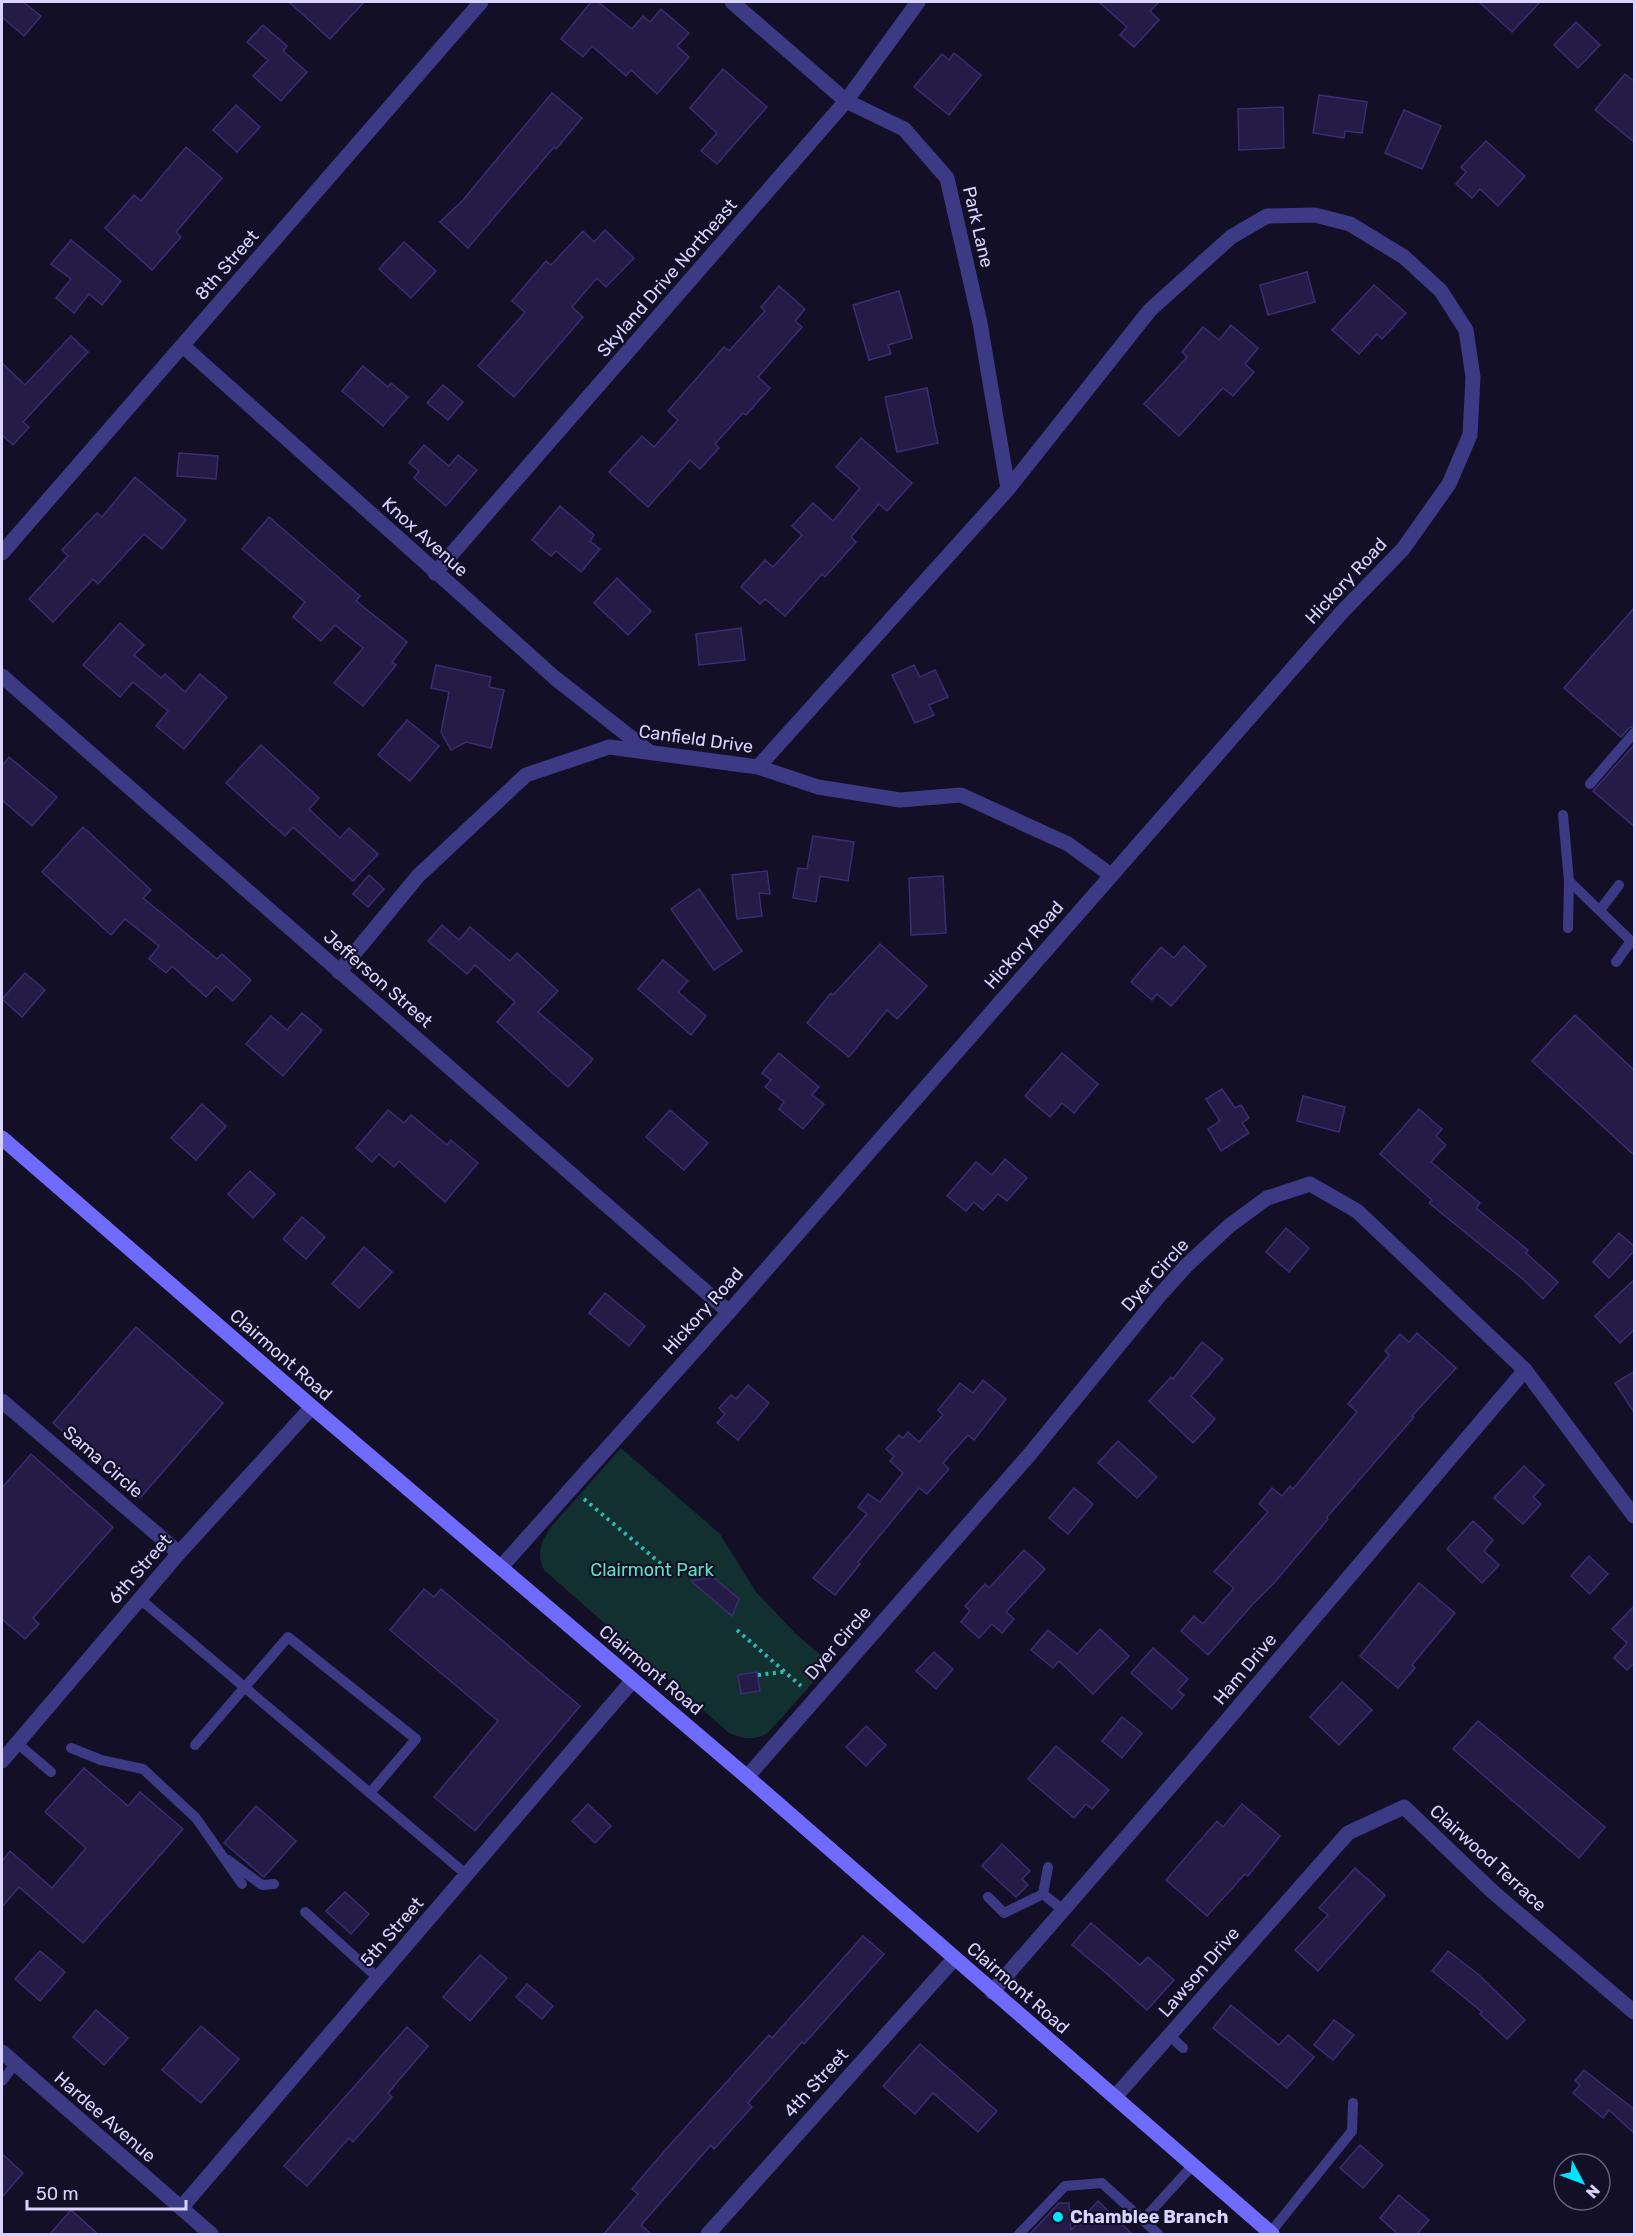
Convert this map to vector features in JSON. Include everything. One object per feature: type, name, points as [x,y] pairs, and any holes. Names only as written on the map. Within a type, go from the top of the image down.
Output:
[{"type":"main road","name":"Clairmont Road","points":[[2,1138],[312,1407],[747,1777],[1271,2234]]},
{"type":"street","name":"8th Street","points":[[2,553],[481,2]]},
{"type":"street","name":"Park Lane","points":[[732,2],[846,101],[904,129],[947,178],[980,323],[1008,489]]},
{"type":"street","name":"Skyland Drive Northeast","points":[[435,573],[846,101],[918,2]]},
{"type":"street","name":"Hickory Road","points":[[501,1567],[729,1312],[1342,612],[1403,549],[1449,484],[1470,435],[1473,377],[1466,330],[1441,291],[1404,257],[1350,224],[1315,215],[1267,216],[1231,237],[1150,310],[1008,489],[758,767]]},
{"type":"street","name":"Knox Avenue","points":[[183,346],[555,678],[648,751]]},
{"type":"street","name":"Jefferson Street","points":[[2,676],[729,1312]]},
{"type":"street","name":"Canfield Drive","points":[[339,972],[418,876],[526,775],[609,747],[758,767],[818,787],[900,800],[961,795],[1068,844],[1111,875]]},
{"type":"street","name":"Dyer Circle","points":[[747,1777],[1030,1454],[1159,1296],[1229,1226],[1267,1198],[1310,1184],[1357,1211],[1525,1370],[1635,1516]]},
{"type":"street","name":"Ham Drive","points":[[992,1992],[1525,1370]]},
{"type":"street","name":"Sama Circle","points":[[2,1401],[179,1552]]},
{"type":"street","name":"6th Street","points":[[2,1761],[179,1552],[312,1407]]},
{"type":"street","name":"5th Street","points":[[181,2208],[633,1680]]},
{"type":"street","name":"Clairwood Terrace","points":[[1312,1873],[1348,1833],[1404,1807],[1493,1892],[1635,2012]]},
{"type":"street","name":"Lawson Drive","points":[[1115,2097],[1312,1873]]},
{"type":"street","name":"4th Street","points":[[708,2235],[954,1959]]},
{"type":"street","name":"Hardee Avenue","points":[[2,2052],[210,2235]]},
{"type":"lane","points":[[1590,784],[1635,733]]},
{"type":"lane","points":[[1563,815],[1569,881],[1568,928]]},
{"type":"lane","points":[[1569,881],[1633,943],[1616,962]]},
{"type":"lane","points":[[1599,910],[1619,885]]},
{"type":"lane","points":[[140,1599],[467,1875]]},
{"type":"lane","points":[[195,1745],[288,1636],[416,1739],[370,1793]]},
{"type":"lane","points":[[17,1743],[51,1772]]},
{"type":"lane","points":[[71,1748],[101,1760],[142,1769],[196,1818],[242,1884]]},
{"type":"lane","points":[[223,1856],[262,1885],[274,1884]]},
{"type":"lane","points":[[1043,1894],[1048,1867]]},
{"type":"lane","points":[[1043,1894],[1063,1911]]},
{"type":"lane","points":[[988,1897],[1004,1913],[1043,1894]]},
{"type":"lane","points":[[305,1912],[378,1978]]},
{"type":"lane","points":[[1169,2036],[1183,2048]]},
{"type":"lane","points":[[2,2081],[15,2064]]},
{"type":"lane","points":[[1271,2234],[1352,2130],[1353,2103]]},
{"type":"lane","points":[[1143,2220],[1193,2165]]},
{"type":"lane","points":[[1019,2235],[1065,2186],[1102,2183],[1158,2235]]},
{"type":"path","points":[[581,1496],[666,1568]]},
{"type":"path","points":[[737,1630],[801,1686]]},
{"type":"path","points":[[758,1675],[784,1672]]},
{"type":"green space","name":"Clairmont Park","points":[[621,1448],[720,1534],[756,1592],[797,1635],[830,1663],[768,1733],[748,1738],[729,1733],[544,1570],[540,1553],[542,1543],[551,1527]]},
{"type":"building","points":[[2,2],[23,2],[41,16],[24,36],[2,17]]},
{"type":"building","points":[[289,2],[364,2],[330,39]]},
{"type":"building","points":[[591,2],[598,2],[632,29],[643,16],[650,22],[661,9],[689,33],[677,46],[689,57],[657,94],[631,70],[626,76],[592,46],[583,57],[561,39]]},
{"type":"building","points":[[1099,2],[1159,2],[1150,11],[1159,20],[1134,47],[1120,35],[1127,27]]},
{"type":"building","points":[[1479,2],[1540,2],[1512,32]]},
{"type":"building","points":[[1576,22],[1600,45],[1578,68],[1554,45]]},
{"type":"building","points":[[263,25],[287,46],[283,51],[307,72],[281,101],[253,76],[268,60],[247,42]]},
{"type":"building","points":[[954,53],[981,75],[949,115],[914,87],[942,54],[949,60]]},
{"type":"building","points":[[723,69],[767,107],[717,164],[701,151],[717,133],[690,108]]},
{"type":"building","points":[[1625,74],[1635,82],[1635,143],[1595,110]]},
{"type":"building","points":[[552,93],[582,118],[556,149],[554,147],[468,248],[440,222],[463,200]]},
{"type":"building","points":[[1319,95],[1367,102],[1362,133],[1345,131],[1344,138],[1313,133]]},
{"type":"building","points":[[236,105],[260,127],[237,152],[213,130]]},
{"type":"building","points":[[1283,107],[1284,148],[1239,150],[1238,109]]},
{"type":"building","points":[[1404,110],[1441,126],[1422,169],[1385,153]]},
{"type":"building","points":[[1486,141],[1525,176],[1498,206],[1480,189],[1472,198],[1456,184],[1466,172],[1461,167]]},
{"type":"building","points":[[186,147],[222,178],[176,232],[181,237],[152,270],[105,228],[134,195],[141,201]]},
{"type":"building","points":[[605,230],[634,258],[606,287],[597,278],[572,307],[583,317],[514,397],[478,366],[525,312],[512,301],[546,261],[551,265],[583,231],[594,242]]},
{"type":"building","points":[[71,240],[121,281],[102,305],[89,294],[74,313],[56,298],[71,279],[51,264]]},
{"type":"building","points":[[404,242],[436,271],[411,298],[379,269]]},
{"type":"building","points":[[1307,272],[1315,302],[1268,315],[1260,285]]},
{"type":"building","points":[[1374,285],[1406,313],[1382,339],[1377,334],[1359,354],[1332,330]]},
{"type":"building","points":[[779,286],[805,309],[795,321],[802,327],[758,377],[770,388],[715,444],[719,448],[700,469],[690,460],[648,507],[609,472],[642,436],[654,447],[678,420],[668,411],[724,347],[729,351],[765,311],[761,307]]},
{"type":"building","points":[[899,291],[912,338],[888,345],[891,354],[869,360],[853,305]]},
{"type":"building","points":[[1231,325],[1258,348],[1245,364],[1254,372],[1233,396],[1223,388],[1179,436],[1144,404],[1187,357],[1182,352],[1203,327],[1219,340]]},
{"type":"building","points":[[71,336],[88,352],[23,422],[29,427],[13,445],[2,435],[2,363],[25,385]]},
{"type":"building","points":[[363,366],[388,387],[391,383],[408,397],[383,426],[342,391]]},
{"type":"building","points":[[443,385],[463,402],[448,420],[427,403]]},
{"type":"building","points":[[927,388],[938,443],[897,452],[885,397]]},
{"type":"building","points":[[861,438],[912,483],[887,511],[879,504],[851,537],[856,542],[825,577],[822,574],[785,616],[765,599],[760,604],[741,587],[765,560],[773,567],[802,535],[792,526],[813,503],[833,521],[860,488],[836,467]]},
{"type":"building","points":[[424,445],[449,466],[458,455],[477,470],[446,506],[414,478],[419,471],[409,463]]},
{"type":"building","points":[[179,453],[218,456],[216,479],[177,476]]},
{"type":"building","points":[[135,477],[186,520],[162,549],[144,534],[98,584],[93,579],[53,622],[29,599],[68,556],[62,550],[97,513],[102,517]]},
{"type":"building","points":[[560,506],[594,535],[590,541],[600,549],[581,572],[556,551],[551,556],[532,540]]},
{"type":"building","points":[[269,517],[360,596],[356,601],[407,642],[392,662],[396,665],[363,706],[334,683],[363,648],[335,625],[321,641],[293,617],[305,602],[242,549]]},
{"type":"building","points":[[617,578],[651,611],[628,635],[594,603]]},
{"type":"building","points":[[1635,607],[1635,726],[1629,728],[1621,737],[1564,688]]},
{"type":"building","points":[[120,623],[144,645],[134,655],[161,678],[165,674],[185,692],[200,674],[227,697],[184,749],[156,726],[168,711],[133,682],[120,697],[83,665]]},
{"type":"building","points":[[741,628],[745,660],[699,665],[696,634]]},
{"type":"building","points":[[436,665],[491,677],[489,687],[504,690],[491,748],[466,742],[451,750],[441,732],[449,692],[431,688]]},
{"type":"building","points":[[914,665],[920,677],[935,670],[948,697],[929,705],[934,715],[915,723],[892,675]]},
{"type":"building","points":[[407,720],[439,746],[410,781],[378,755]]},
{"type":"building","points":[[1635,744],[1635,827],[1593,791]]},
{"type":"building","points":[[261,745],[319,798],[309,809],[340,838],[349,828],[378,854],[353,881],[293,827],[285,836],[226,783]]},
{"type":"building","points":[[9,757],[57,797],[32,826],[2,800],[2,766]]},
{"type":"building","points":[[83,827],[151,890],[143,898],[217,959],[222,954],[251,980],[233,1001],[216,986],[206,997],[172,966],[166,973],[149,959],[159,946],[125,919],[111,935],[42,872]]},
{"type":"building","points":[[813,836],[854,842],[848,881],[820,876],[816,902],[793,898],[798,868],[807,869]]},
{"type":"building","points":[[767,871],[770,894],[759,893],[762,916],[737,919],[732,875]]},
{"type":"building","points":[[369,875],[384,889],[368,907],[353,894]]},
{"type":"building","points":[[943,876],[946,933],[911,935],[909,878]]},
{"type":"building","points":[[699,889],[742,951],[714,970],[671,909]]},
{"type":"building","points":[[442,925],[459,940],[470,927],[510,961],[517,953],[558,991],[538,1012],[593,1059],[568,1087],[497,1022],[515,1002],[475,965],[467,974],[428,941]]},
{"type":"building","points":[[880,944],[927,986],[897,1019],[887,1010],[849,1057],[807,1023],[831,993],[833,995]]},
{"type":"building","points":[[1184,946],[1206,966],[1171,1006],[1157,994],[1152,1000],[1131,982],[1161,947],[1174,958]]},
{"type":"building","points":[[663,960],[688,981],[678,992],[706,1016],[691,1035],[638,989]]},
{"type":"building","points":[[25,973],[45,990],[22,1017],[2,999]]},
{"type":"building","points":[[302,1013],[322,1030],[283,1076],[246,1044],[271,1016],[287,1030]]},
{"type":"building","points":[[1575,1015],[1635,1071],[1635,1156],[1532,1061]]},
{"type":"building","points":[[779,1053],[819,1087],[812,1095],[824,1104],[803,1129],[779,1109],[784,1102],[765,1087],[771,1080],[762,1073]]},
{"type":"building","points":[[1062,1053],[1098,1084],[1074,1113],[1062,1103],[1050,1117],[1025,1096]]},
{"type":"building","points":[[1222,1089],[1235,1108],[1241,1105],[1249,1118],[1242,1123],[1249,1133],[1221,1151],[1208,1129],[1220,1121],[1206,1099]]},
{"type":"building","points":[[1303,1096],[1345,1107],[1339,1132],[1297,1121]]},
{"type":"building","points":[[202,1104],[226,1126],[196,1160],[171,1138]]},
{"type":"building","points":[[1419,1109],[1442,1129],[1436,1136],[1446,1145],[1431,1162],[1480,1203],[1476,1208],[1528,1250],[1526,1253],[1558,1282],[1543,1299],[1524,1280],[1429,1203],[1432,1200],[1380,1154]]},
{"type":"building","points":[[388,1110],[404,1123],[411,1115],[447,1145],[451,1140],[478,1163],[445,1202],[399,1161],[394,1167],[379,1154],[372,1162],[356,1148]]},
{"type":"building","points":[[670,1110],[708,1143],[684,1170],[646,1137]]},
{"type":"building","points":[[1005,1159],[1027,1178],[1007,1201],[998,1194],[983,1210],[974,1202],[966,1211],[947,1196],[976,1162],[992,1175]]},
{"type":"building","points":[[250,1171],[275,1194],[253,1218],[228,1194]]},
{"type":"building","points":[[302,1217],[325,1237],[306,1259],[283,1239]]},
{"type":"building","points":[[1286,1228],[1309,1248],[1289,1272],[1266,1252]]},
{"type":"building","points":[[1619,1233],[1635,1247],[1635,1250],[1609,1278],[1593,1262]]},
{"type":"building","points":[[364,1247],[392,1272],[359,1308],[332,1284]]},
{"type":"building","points":[[1635,1279],[1635,1329],[1620,1343],[1595,1316]]},
{"type":"building","points":[[605,1293],[645,1326],[629,1346],[589,1313]]},
{"type":"building","points":[[136,1327],[223,1403],[140,1498],[53,1423]]},
{"type":"building","points":[[1417,1333],[1456,1368],[1412,1416],[1414,1417],[1327,1517],[1328,1519],[1274,1583],[1208,1655],[1181,1631],[1194,1616],[1203,1624],[1234,1588],[1214,1572],[1268,1512],[1259,1504],[1272,1488],[1282,1496],[1290,1486],[1293,1489],[1357,1412],[1348,1404],[1389,1355],[1385,1351],[1400,1334],[1409,1342]]},
{"type":"building","points":[[1202,1342],[1223,1359],[1191,1396],[1215,1419],[1193,1443],[1149,1401],[1171,1377],[1173,1379]]},
{"type":"building","points":[[1635,1371],[1635,1414],[1615,1383]]},
{"type":"building","points":[[983,1380],[1006,1399],[974,1440],[968,1435],[943,1463],[949,1469],[927,1494],[919,1488],[858,1562],[860,1564],[835,1595],[813,1578],[867,1514],[858,1507],[868,1494],[880,1502],[903,1473],[890,1461],[894,1456],[886,1449],[899,1435],[903,1438],[908,1432],[919,1442],[943,1415],[938,1410],[960,1383],[973,1393]]},
{"type":"building","points":[[748,1385],[769,1403],[738,1440],[717,1423],[725,1414],[719,1408],[731,1395],[736,1399]]},
{"type":"building","points":[[1118,1441],[1157,1477],[1137,1498],[1098,1463]]},
{"type":"building","points":[[31,1454],[113,1527],[33,1618],[39,1624],[25,1639],[2,1619],[2,1488]]},
{"type":"building","points":[[1524,1466],[1544,1485],[1533,1497],[1541,1504],[1523,1524],[1494,1498]]},
{"type":"building","points":[[1074,1488],[1093,1504],[1068,1534],[1049,1518]]},
{"type":"building","points":[[1473,1521],[1493,1540],[1484,1551],[1499,1565],[1482,1583],[1447,1549]]},
{"type":"building","points":[[1024,1550],[1045,1569],[1006,1612],[1014,1619],[1002,1633],[992,1624],[979,1638],[961,1622],[970,1611],[965,1606],[985,1584],[989,1588]]},
{"type":"building","points":[[1589,1556],[1608,1574],[1590,1594],[1571,1576]]},
{"type":"building","points":[[713,1577],[739,1599],[732,1616],[691,1581]]},
{"type":"building","points":[[1419,1583],[1455,1613],[1412,1665],[1415,1668],[1398,1688],[1360,1656]]},
{"type":"building","points":[[424,1589],[434,1597],[441,1589],[580,1706],[475,1831],[434,1797],[498,1721],[390,1630]]},
{"type":"building","points":[[1635,1605],[1635,1662],[1627,1670],[1614,1658],[1627,1643],[1612,1629]]},
{"type":"building","points":[[1100,1629],[1129,1656],[1093,1694],[1059,1661],[1053,1668],[1031,1650],[1048,1630],[1077,1654]]},
{"type":"building","points":[[1153,1648],[1188,1679],[1178,1690],[1184,1695],[1172,1709],[1131,1673]]},
{"type":"building","points":[[934,1652],[953,1669],[936,1689],[916,1671]]},
{"type":"building","points":[[757,1672],[760,1691],[741,1694],[738,1675]]},
{"type":"building","points":[[1342,1682],[1372,1710],[1339,1745],[1310,1717]]},
{"type":"building","points":[[1122,1717],[1142,1733],[1122,1758],[1102,1741]]},
{"type":"building","points":[[1478,1721],[1605,1827],[1579,1858],[1453,1749]]},
{"type":"building","points":[[866,1726],[886,1745],[866,1766],[846,1747]]},
{"type":"building","points":[[1056,1746],[1109,1790],[1092,1809],[1086,1804],[1074,1818],[1028,1779]]},
{"type":"building","points":[[84,1768],[128,1806],[140,1792],[183,1829],[83,1943],[19,1887],[2,1907],[2,1861],[10,1851],[52,1888],[86,1848],[45,1812]]},
{"type":"building","points":[[588,1804],[611,1826],[595,1843],[572,1821]]},
{"type":"building","points":[[1242,1804],[1280,1836],[1248,1876],[1245,1874],[1207,1916],[1166,1880],[1217,1821],[1223,1827]]},
{"type":"building","points":[[256,1806],[296,1841],[264,1877],[224,1843]]},
{"type":"building","points":[[1002,1844],[1030,1871],[1022,1879],[1028,1885],[1016,1897],[982,1866]]},
{"type":"building","points":[[1355,1868],[1385,1895],[1318,1971],[1295,1950],[1328,1915],[1319,1908]]},
{"type":"building","points":[[345,1892],[369,1914],[351,1934],[326,1911]]},
{"type":"building","points":[[1091,1923],[1140,1965],[1148,1957],[1174,1980],[1147,2010],[1072,1945]]},
{"type":"building","points":[[863,1936],[884,1954],[748,2103],[752,2107],[714,2149],[711,2145],[641,2225],[652,2235],[603,2235],[638,2194],[632,2189],[667,2148],[769,2035],[772,2038]]},
{"type":"building","points":[[40,1951],[65,1972],[40,2001],[15,1979]]},
{"type":"building","points":[[1448,1951],[1479,1975],[1525,2020],[1507,2039],[1480,2014],[1482,2012],[1432,1971]]},
{"type":"building","points":[[480,1955],[507,1978],[470,2021],[443,1997]]},
{"type":"building","points":[[527,1984],[553,2006],[542,2019],[516,1997]]},
{"type":"building","points":[[1231,2005],[1279,2045],[1288,2035],[1314,2057],[1287,2088],[1213,2028]]},
{"type":"building","points":[[96,2010],[128,2038],[104,2065],[73,2037]]},
{"type":"building","points":[[1334,2020],[1354,2035],[1333,2060],[1314,2045]]},
{"type":"building","points":[[201,2026],[239,2059],[201,2103],[162,2070]]},
{"type":"building","points":[[407,2027],[428,2046],[388,2093],[392,2097],[353,2142],[349,2138],[307,2186],[284,2166]]},
{"type":"building","points":[[920,2044],[997,2111],[978,2132],[933,2093],[915,2114],[883,2086]]},
{"type":"building","points":[[1584,2070],[1635,2110],[1635,2134],[1609,2110],[1603,2118],[1573,2093],[1580,2085],[1575,2081]]},
{"type":"building","points":[[1360,2145],[1383,2165],[1363,2188],[1340,2168]]},
{"type":"building","points":[[2,2154],[23,2173],[2,2197]]},
{"type":"building","points":[[1399,2195],[1429,2220],[1416,2235],[1399,2235],[1380,2218]]},
{"type":"building","name":"Chamblee Branch","points":[[1098,2201],[1133,2235],[1029,2235],[1059,2203],[1069,2203],[1071,2230]]},
{"type":"building","points":[[71,2210],[99,2235],[49,2235]]},
{"type":"place","name":"Chamblee Branch","points":[[1058,2217]]}]
